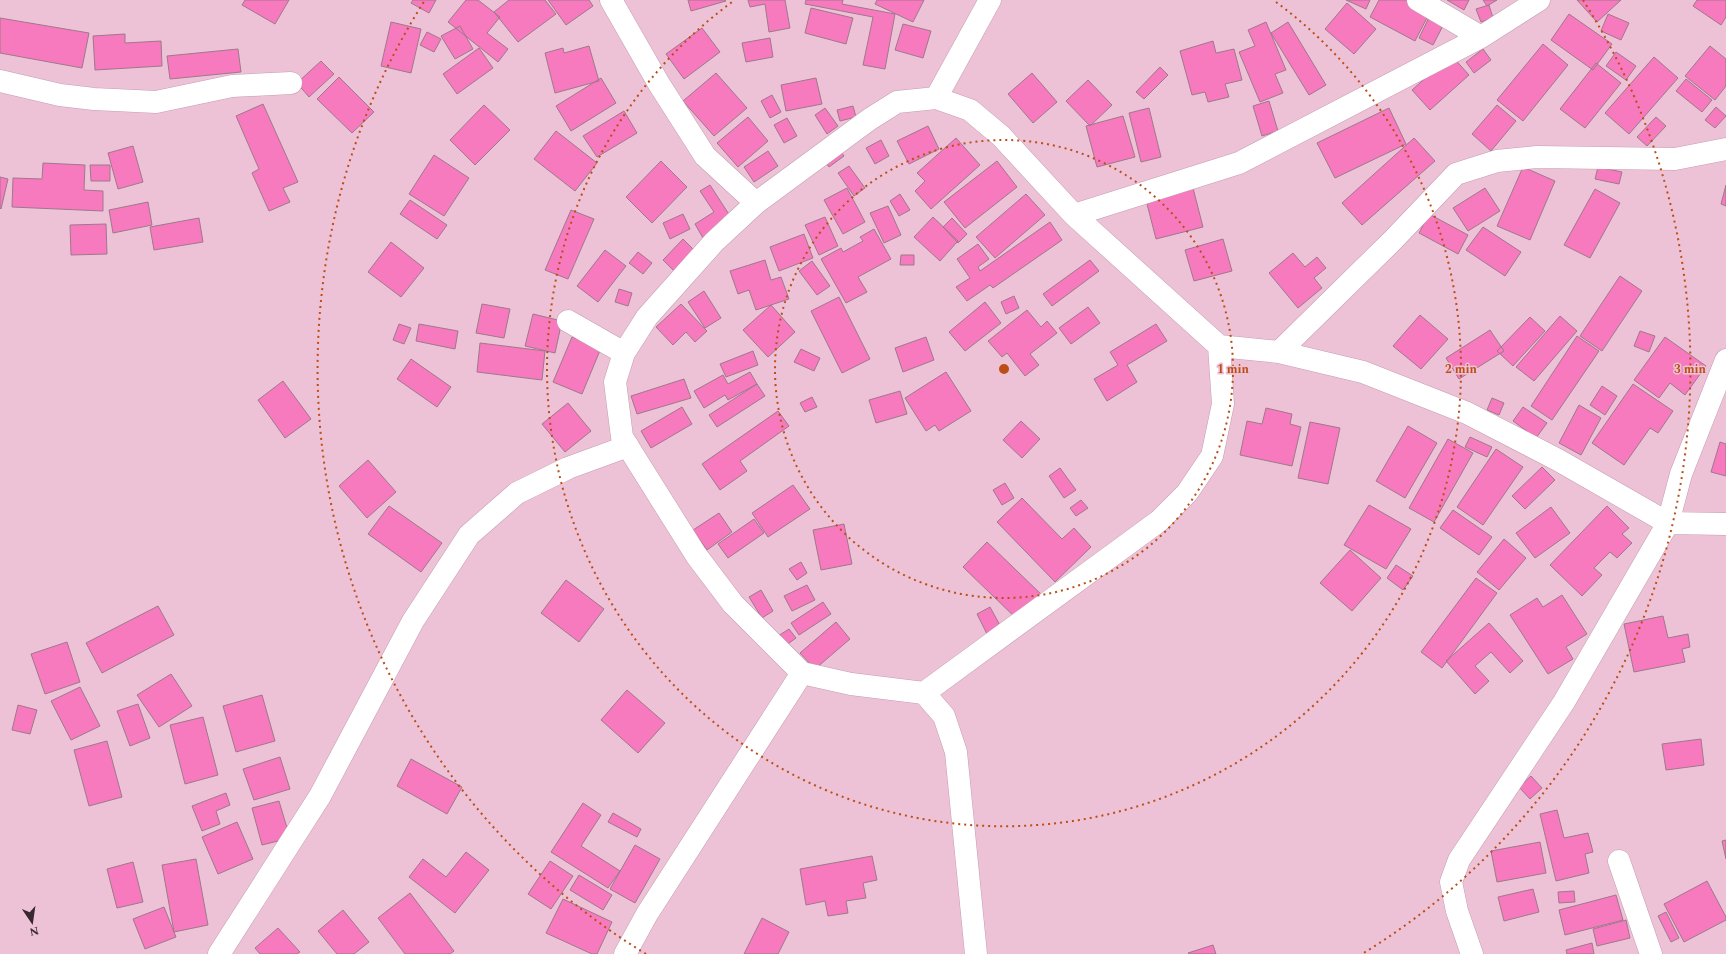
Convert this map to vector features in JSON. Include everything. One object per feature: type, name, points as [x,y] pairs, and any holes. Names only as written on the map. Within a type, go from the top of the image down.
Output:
[{"type":"street","points":[[611,0],[658,84],[705,156],[756,203]]},
{"type":"street","points":[[936,98],[990,0]]},
{"type":"street","points":[[1418,0],[1481,37]]},
{"type":"street","points":[[1074,215],[1239,163],[1481,37],[1539,0]]},
{"type":"street","points":[[0,81],[60,95],[94,99],[156,102],[232,86],[291,82]]},
{"type":"street","points":[[976,954],[956,752],[944,716],[924,693],[851,684],[802,673],[732,604],[696,555],[622,437],[616,382],[624,353],[647,318],[714,242],[756,203],[870,119],[897,102],[936,98],[970,110],[1001,136],[1074,215],[1219,346],[1279,352],[1363,372],[1467,413],[1558,460],[1668,523],[1726,524]]},
{"type":"street","points":[[1279,352],[1393,240],[1456,174],[1497,161],[1537,157],[1675,159],[1726,149]]},
{"type":"street","points":[[568,321],[624,353]]},
{"type":"street","points":[[924,693],[1159,520],[1187,493],[1212,456],[1223,404],[1219,346]]},
{"type":"street","points":[[1472,954],[1457,911],[1451,882],[1459,860],[1564,702],[1668,523],[1681,474],[1726,360]]},
{"type":"street","points":[[219,954],[320,796],[413,621],[470,535],[517,493],[568,468],[628,446]]},
{"type":"street","points":[[625,954],[648,914],[802,673]]},
{"type":"street","points":[[1619,861],[1651,954]]},
{"type":"building","points":[[245,0],[289,0],[275,24],[242,5]]},
{"type":"building","points":[[413,0],[436,0],[429,13],[411,3]]},
{"type":"building","points":[[466,0],[478,0],[500,17],[487,33],[508,49],[498,62],[448,22]]},
{"type":"building","points":[[509,0],[545,0],[556,14],[518,42],[494,12]]},
{"type":"building","points":[[548,0],[589,0],[593,6],[566,25]]},
{"type":"building","points":[[688,0],[725,0],[726,1],[691,11]]},
{"type":"building","points":[[748,0],[785,0],[790,28],[769,32],[765,4],[750,7]]},
{"type":"building","points":[[806,0],[843,0],[842,4],[895,14],[885,69],[863,65],[873,17],[805,4]]},
{"type":"building","points":[[877,0],[924,0],[913,22],[875,4]]},
{"type":"building","points":[[1346,0],[1370,0],[1366,9]]},
{"type":"building","points":[[1379,0],[1406,0],[1430,12],[1415,41],[1370,17]]},
{"type":"building","points":[[1447,0],[1469,0],[1464,10]]},
{"type":"building","points":[[1483,0],[1497,0],[1487,6]]},
{"type":"building","points":[[1577,0],[1621,0],[1597,22]]},
{"type":"building","points":[[1697,0],[1726,0],[1726,17],[1721,25],[1693,6]]},
{"type":"building","points":[[1347,3],[1376,29],[1354,54],[1325,29]]},
{"type":"building","points":[[1489,5],[1493,18],[1481,22],[1476,9]]},
{"type":"building","points":[[811,8],[853,18],[846,44],[805,33]]},
{"type":"building","points":[[1432,11],[1447,18],[1433,45],[1419,38]]},
{"type":"building","points":[[1569,14],[1612,44],[1593,70],[1551,40]]},
{"type":"building","points":[[1608,14],[1629,23],[1621,40],[1601,31]]},
{"type":"building","points":[[0,18],[89,33],[82,68],[0,53]]},
{"type":"building","points":[[391,22],[421,29],[411,73],[381,66]]},
{"type":"building","points":[[1266,22],[1286,70],[1275,74],[1283,93],[1260,102],[1239,52],[1255,46],[1248,30]]},
{"type":"building","points":[[1288,22],[1326,85],[1309,95],[1271,33]]},
{"type":"building","points":[[903,24],[931,31],[923,58],[895,50]]},
{"type":"building","points":[[460,26],[473,49],[455,59],[441,36]]},
{"type":"building","points":[[702,28],[720,52],[684,79],[666,54]]},
{"type":"building","points":[[427,32],[441,39],[434,52],[420,45]]},
{"type":"building","points":[[125,34],[125,43],[161,41],[162,66],[95,70],[93,36]]},
{"type":"building","points":[[770,38],[773,57],[746,62],[742,43]]},
{"type":"building","points":[[1213,41],[1216,53],[1234,49],[1242,80],[1225,84],[1229,97],[1208,102],[1205,92],[1192,95],[1180,51]]},
{"type":"building","points":[[1543,44],[1568,65],[1523,121],[1497,100]]},
{"type":"building","points":[[589,46],[599,81],[555,93],[545,53],[563,48],[564,53]]},
{"type":"building","points":[[1710,46],[1726,59],[1726,86],[1715,100],[1685,76]]},
{"type":"building","points":[[479,48],[493,68],[457,94],[443,74]]},
{"type":"building","points":[[238,49],[241,72],[170,79],[167,56]]},
{"type":"building","points":[[1483,49],[1491,60],[1474,73],[1466,62]]},
{"type":"building","points":[[1616,52],[1636,66],[1626,80],[1606,66]]},
{"type":"building","points":[[1451,55],[1469,75],[1430,110],[1412,90]]},
{"type":"building","points":[[1654,57],[1678,78],[1629,134],[1605,113]]},
{"type":"building","points":[[321,61],[334,74],[309,97],[297,83]]},
{"type":"building","points":[[1596,63],[1621,83],[1585,128],[1560,109]]},
{"type":"building","points":[[1160,67],[1168,75],[1144,99],[1136,92]]},
{"type":"building","points":[[716,73],[747,108],[714,136],[683,101]]},
{"type":"building","points":[[1032,73],[1057,102],[1033,123],[1008,94]]},
{"type":"building","points":[[339,77],[374,112],[352,133],[317,99]]},
{"type":"building","points":[[601,78],[616,103],[571,131],[556,106]]},
{"type":"building","points":[[816,78],[822,104],[786,111],[781,85]]},
{"type":"building","points":[[1686,79],[1712,100],[1702,112],[1676,91]]},
{"type":"building","points":[[1088,80],[1112,105],[1090,126],[1066,101]]},
{"type":"building","points":[[772,95],[781,112],[770,118],[761,101]]},
{"type":"building","points":[[1269,101],[1278,131],[1262,136],[1253,106]]},
{"type":"building","points":[[263,104],[298,182],[283,188],[290,202],[269,211],[252,173],[259,169],[236,116]]},
{"type":"building","points":[[484,105],[510,130],[475,165],[450,140]]},
{"type":"building","points":[[1497,105],[1516,121],[1491,151],[1472,134]]},
{"type":"building","points":[[853,106],[856,117],[840,121],[837,110]]},
{"type":"building","points":[[1716,107],[1726,116],[1715,128],[1705,120]]},
{"type":"building","points":[[825,108],[838,126],[827,134],[815,115]]},
{"type":"building","points":[[1149,108],[1161,157],[1141,162],[1129,113]]},
{"type":"building","points":[[1389,108],[1406,144],[1335,178],[1317,143]]},
{"type":"building","points":[[624,111],[637,133],[597,157],[583,136]]},
{"type":"building","points":[[1123,116],[1135,157],[1097,167],[1086,126]]},
{"type":"building","points":[[748,117],[768,141],[738,167],[717,143]]},
{"type":"building","points":[[1656,117],[1666,126],[1647,146],[1637,137]]},
{"type":"building","points":[[787,118],[797,136],[784,143],[774,125]]},
{"type":"building","points":[[928,126],[939,149],[909,164],[897,141]]},
{"type":"building","points":[[556,131],[597,163],[575,191],[534,159]]},
{"type":"building","points":[[956,138],[980,165],[931,209],[915,191],[925,181],[917,173]]},
{"type":"building","points":[[1414,138],[1435,161],[1362,225],[1342,203]]},
{"type":"building","points":[[881,140],[889,156],[875,164],[866,148]]},
{"type":"building","points":[[133,146],[143,182],[118,189],[108,153]]},
{"type":"building","points":[[837,146],[844,156],[829,167],[821,157]]},
{"type":"building","points":[[768,151],[778,166],[754,182],[744,167]]},
{"type":"building","points":[[434,155],[469,178],[444,216],[409,194]]},
{"type":"building","points":[[661,161],[687,187],[652,223],[626,197]]},
{"type":"building","points":[[997,161],[1017,187],[965,228],[944,202]]},
{"type":"building","points":[[43,163],[85,165],[84,190],[103,191],[103,211],[12,207],[13,178],[42,179]]},
{"type":"building","points":[[90,165],[110,165],[110,181],[91,181]]},
{"type":"building","points":[[849,166],[865,188],[854,196],[838,173]]},
{"type":"building","points":[[1523,167],[1555,181],[1530,240],[1497,226]]},
{"type":"building","points":[[1598,167],[1622,172],[1619,184],[1595,179]]},
{"type":"building","points":[[0,177],[8,179],[1,209],[0,208]]},
{"type":"building","points":[[710,185],[732,219],[703,238],[695,224],[714,212],[700,191]]},
{"type":"building","points":[[1726,185],[1726,206],[1721,204]]},
{"type":"building","points":[[847,188],[865,222],[843,234],[824,200]]},
{"type":"building","points":[[1193,188],[1203,227],[1156,239],[1146,200]]},
{"type":"building","points":[[1485,188],[1500,211],[1468,231],[1453,208]]},
{"type":"building","points":[[1595,189],[1620,203],[1590,258],[1564,245]]},
{"type":"building","points":[[900,194],[910,210],[899,216],[890,201]]},
{"type":"building","points":[[1026,194],[1045,215],[995,258],[976,237]]},
{"type":"building","points":[[410,200],[447,225],[437,239],[400,214]]},
{"type":"building","points":[[148,202],[152,225],[113,233],[109,210]]},
{"type":"building","points":[[888,206],[901,235],[884,243],[870,213]]},
{"type":"building","points":[[571,210],[594,219],[568,279],[545,270]]},
{"type":"building","points":[[683,214],[690,229],[670,239],[663,223]]},
{"type":"building","points":[[1429,214],[1468,235],[1458,254],[1419,233]]},
{"type":"building","points":[[825,217],[838,246],[819,255],[805,225]]},
{"type":"building","points":[[933,217],[958,241],[940,261],[914,237]]},
{"type":"building","points":[[199,218],[203,242],[154,250],[150,227]]},
{"type":"building","points":[[952,218],[967,234],[958,243],[943,227]]},
{"type":"building","points":[[1050,222],[1062,240],[993,288],[990,285],[967,301],[956,287],[970,278],[957,259],[978,244],[989,259],[978,267],[980,271]]},
{"type":"building","points":[[106,224],[107,254],[71,255],[70,225]]},
{"type":"building","points":[[1483,227],[1521,252],[1505,276],[1466,250]]},
{"type":"building","points":[[874,229],[891,259],[858,277],[867,292],[846,303],[821,259],[841,248],[843,252],[863,241],[860,237]]},
{"type":"building","points":[[804,234],[813,258],[779,271],[770,247]]},
{"type":"building","points":[[683,239],[694,250],[674,271],[663,260]]},
{"type":"building","points":[[1223,239],[1232,271],[1194,281],[1185,250]]},
{"type":"building","points":[[391,242],[424,268],[401,297],[368,272]]},
{"type":"building","points":[[605,250],[626,266],[598,302],[577,286]]},
{"type":"building","points":[[638,252],[652,263],[643,274],[629,263]]},
{"type":"building","points":[[1293,253],[1305,267],[1317,257],[1326,268],[1314,278],[1322,288],[1298,308],[1269,273]]},
{"type":"building","points":[[901,255],[914,255],[914,265],[900,265]]},
{"type":"building","points":[[765,260],[771,280],[781,277],[789,299],[756,310],[749,290],[738,294],[730,271]]},
{"type":"building","points":[[1090,260],[1099,271],[1052,306],[1043,294]]},
{"type":"building","points":[[812,261],[830,286],[817,295],[799,271]]},
{"type":"building","points":[[1620,276],[1642,291],[1602,351],[1580,336]]},
{"type":"building","points":[[619,289],[632,293],[628,306],[615,302]]},
{"type":"building","points":[[704,291],[721,318],[705,328],[688,302]]},
{"type":"building","points":[[1014,296],[1019,308],[1006,314],[1001,302]]},
{"type":"building","points":[[839,297],[870,359],[842,373],[811,311]]},
{"type":"building","points":[[985,302],[1001,323],[965,351],[949,332]]},
{"type":"building","points":[[482,304],[510,309],[504,338],[476,333]]},
{"type":"building","points":[[681,304],[707,331],[695,342],[686,332],[673,345],[656,327]]},
{"type":"building","points":[[771,305],[795,332],[768,357],[743,330]]},
{"type":"building","points":[[1088,307],[1100,323],[1071,344],[1059,328]]},
{"type":"building","points":[[1027,310],[1041,327],[1047,321],[1057,333],[1030,354],[1039,365],[1025,376],[1007,353],[1002,357],[988,341]]},
{"type":"building","points":[[533,314],[562,321],[555,353],[525,346]]},
{"type":"building","points":[[1420,315],[1448,339],[1421,369],[1393,346]]},
{"type":"building","points":[[1560,316],[1577,331],[1534,381],[1516,367]]},
{"type":"building","points":[[1530,317],[1545,331],[1513,366],[1497,351]]},
{"type":"building","points":[[399,324],[411,328],[404,344],[393,340]]},
{"type":"building","points":[[419,324],[458,331],[455,349],[416,341]]},
{"type":"building","points":[[1156,324],[1167,341],[1127,365],[1137,382],[1107,401],[1094,379],[1118,365],[1110,352]]},
{"type":"building","points":[[1490,330],[1504,351],[1459,379],[1446,358]]},
{"type":"building","points":[[1640,331],[1655,336],[1649,352],[1634,346]]},
{"type":"building","points":[[1577,336],[1599,351],[1552,420],[1531,406]]},
{"type":"building","points":[[572,337],[601,348],[582,394],[553,382]]},
{"type":"building","points":[[926,337],[934,360],[903,372],[895,348]]},
{"type":"building","points":[[1665,337],[1706,366],[1685,395],[1670,383],[1659,398],[1634,380]]},
{"type":"building","points":[[480,343],[545,351],[542,380],[477,372]]},
{"type":"building","points":[[801,349],[820,358],[814,371],[794,362]]},
{"type":"building","points":[[753,351],[758,365],[726,377],[720,364]]},
{"type":"building","points":[[411,359],[451,387],[437,407],[397,379]]},
{"type":"building","points":[[750,372],[757,384],[728,400],[725,395],[704,408],[694,391],[723,375],[728,384]]},
{"type":"building","points":[[946,372],[971,411],[939,431],[935,425],[926,431],[905,398]]},
{"type":"building","points":[[684,379],[691,398],[637,414],[631,396]]},
{"type":"building","points":[[283,381],[311,419],[285,438],[258,400]]},
{"type":"building","points":[[757,384],[765,396],[717,427],[709,415]]},
{"type":"building","points":[[1633,384],[1673,411],[1658,433],[1650,428],[1624,465],[1592,443]]},
{"type":"building","points":[[1602,386],[1617,396],[1605,415],[1590,405]]},
{"type":"building","points":[[900,391],[907,414],[876,423],[869,400]]},
{"type":"building","points":[[812,397],[817,407],[805,412],[800,403]]},
{"type":"building","points":[[1492,398],[1504,403],[1499,415],[1487,410]]},
{"type":"building","points":[[568,403],[591,431],[565,452],[542,424]]},
{"type":"building","points":[[1579,405],[1601,418],[1581,455],[1559,443]]},
{"type":"building","points":[[682,407],[692,424],[651,448],[641,431]]},
{"type":"building","points":[[1523,407],[1547,423],[1536,438],[1513,421]]},
{"type":"building","points":[[1266,408],[1292,414],[1290,424],[1301,427],[1292,466],[1240,455],[1247,421],[1262,424]]},
{"type":"building","points":[[778,411],[789,426],[740,461],[747,471],[720,490],[702,464]]},
{"type":"building","points":[[1021,421],[1040,439],[1022,458],[1003,440]]},
{"type":"building","points":[[1310,422],[1340,428],[1328,484],[1298,478]]},
{"type":"building","points":[[1408,426],[1437,443],[1405,498],[1376,481]]},
{"type":"building","points":[[1470,437],[1492,447],[1487,457],[1465,447]]},
{"type":"building","points":[[1448,439],[1473,453],[1434,522],[1409,508]]},
{"type":"building","points":[[1720,442],[1726,444],[1726,476],[1711,472]]},
{"type":"building","points":[[1496,449],[1523,467],[1483,525],[1457,507]]},
{"type":"building","points":[[368,460],[396,492],[367,518],[339,486]]},
{"type":"building","points":[[1542,467],[1555,480],[1525,509],[1512,496]]},
{"type":"building","points":[[1060,468],[1076,490],[1064,498],[1049,476]]},
{"type":"building","points":[[1005,483],[1014,498],[1002,505],[993,490]]},
{"type":"building","points":[[793,485],[810,509],[768,537],[752,513]]},
{"type":"building","points":[[1022,498],[1062,539],[1074,528],[1091,547],[1055,582],[997,522]]},
{"type":"building","points":[[1081,500],[1088,508],[1076,516],[1070,508]]},
{"type":"building","points":[[1369,505],[1411,529],[1386,569],[1344,545]]},
{"type":"building","points":[[389,506],[442,543],[421,572],[368,534]]},
{"type":"building","points":[[1607,506],[1629,528],[1622,534],[1632,543],[1617,558],[1610,552],[1594,568],[1602,575],[1582,596],[1550,565]]},
{"type":"building","points":[[1551,507],[1570,533],[1535,558],[1516,533]]},
{"type":"building","points":[[1453,510],[1492,537],[1479,555],[1440,528]]},
{"type":"building","points":[[719,513],[732,532],[707,550],[693,530]]},
{"type":"building","points":[[754,519],[764,533],[728,558],[718,544]]},
{"type":"building","points":[[844,524],[852,564],[821,570],[813,530]]},
{"type":"building","points":[[1504,539],[1526,558],[1499,590],[1477,572]]},
{"type":"building","points":[[987,542],[1045,598],[1021,623],[963,567]]},
{"type":"building","points":[[1350,550],[1381,578],[1352,611],[1320,583]]},
{"type":"building","points":[[801,562],[807,573],[797,580],[789,569]]},
{"type":"building","points":[[1396,565],[1413,576],[1403,590],[1387,578]]},
{"type":"building","points":[[1476,578],[1497,593],[1442,668],[1421,652]]},
{"type":"building","points":[[566,580],[604,609],[579,642],[541,613]]},
{"type":"building","points":[[807,585],[815,600],[792,611],[784,596]]},
{"type":"building","points":[[761,590],[773,611],[762,618],[749,597]]},
{"type":"building","points":[[1562,595],[1587,634],[1566,647],[1573,659],[1548,674],[1510,615],[1537,598],[1543,607]]},
{"type":"building","points":[[823,602],[831,614],[799,635],[791,623]]},
{"type":"building","points":[[158,606],[174,635],[102,673],[86,643]]},
{"type":"building","points":[[990,607],[1002,629],[988,636],[977,614]]},
{"type":"building","points":[[1663,616],[1668,638],[1688,634],[1690,647],[1682,649],[1685,662],[1634,672],[1624,624]]},
{"type":"building","points":[[836,622],[850,639],[815,669],[800,653]]},
{"type":"building","points":[[1489,623],[1523,661],[1510,673],[1491,652],[1475,666],[1489,681],[1475,694],[1446,661]]},
{"type":"building","points":[[789,629],[796,638],[785,646],[778,636]]},
{"type":"building","points":[[67,642],[80,682],[45,694],[31,654]]},
{"type":"building","points":[[171,674],[192,706],[159,727],[137,695]]},
{"type":"building","points":[[80,687],[100,726],[71,740],[51,701]]},
{"type":"building","points":[[627,690],[665,723],[638,753],[601,720]]},
{"type":"building","points":[[262,695],[275,741],[236,752],[223,706]]},
{"type":"building","points":[[138,704],[150,738],[130,746],[117,711]]},
{"type":"building","points":[[18,705],[37,710],[30,734],[12,730]]},
{"type":"building","points":[[203,717],[218,775],[185,784],[170,725]]},
{"type":"building","points":[[1701,739],[1704,765],[1666,770],[1662,744]]},
{"type":"building","points":[[107,741],[122,797],[89,806],[74,750]]},
{"type":"building","points":[[280,757],[290,789],[254,800],[243,769]]},
{"type":"building","points":[[411,759],[462,787],[447,814],[397,786]]},
{"type":"building","points":[[1531,776],[1542,788],[1530,799],[1519,787]]},
{"type":"building","points":[[226,793],[230,805],[216,811],[220,824],[202,831],[192,806]]},
{"type":"building","points":[[279,801],[290,838],[262,845],[252,808]]},
{"type":"building","points":[[583,803],[601,815],[581,846],[620,871],[608,888],[551,852]]},
{"type":"building","points":[[1557,810],[1564,838],[1588,833],[1593,852],[1585,854],[1589,873],[1556,881],[1540,814]]},
{"type":"building","points":[[613,813],[641,829],[637,837],[608,822]]},
{"type":"building","points":[[237,822],[253,859],[218,874],[202,837]]},
{"type":"building","points":[[1726,840],[1726,859],[1722,841]]},
{"type":"building","points":[[1540,842],[1546,873],[1497,882],[1491,851]]},
{"type":"building","points":[[635,845],[660,859],[635,903],[610,889]]},
{"type":"building","points":[[466,852],[489,870],[455,913],[409,877],[423,859],[446,877]]},
{"type":"building","points":[[872,856],[877,880],[863,883],[866,898],[846,901],[848,913],[828,916],[825,901],[806,905],[800,869]]},
{"type":"building","points":[[196,859],[208,925],[174,932],[162,865]]},
{"type":"building","points":[[550,861],[573,876],[551,909],[528,894]]},
{"type":"building","points":[[133,862],[143,902],[117,908],[107,869]]},
{"type":"building","points":[[579,875],[612,895],[603,910],[570,890]]},
{"type":"building","points":[[1707,881],[1726,917],[1726,920],[1684,942],[1664,904]]},
{"type":"building","points":[[1533,889],[1539,912],[1504,921],[1498,897]]},
{"type":"building","points":[[1574,891],[1575,902],[1559,903],[1558,892]]},
{"type":"building","points":[[410,893],[454,951],[450,954],[405,954],[378,918]]},
{"type":"building","points":[[1616,895],[1623,920],[1565,935],[1559,910]]},
{"type":"building","points":[[563,899],[612,922],[597,954],[592,954],[546,933]]},
{"type":"building","points":[[164,907],[176,937],[145,949],[133,919]]},
{"type":"building","points":[[343,910],[369,942],[354,954],[337,954],[318,931]]},
{"type":"building","points":[[1666,912],[1679,938],[1671,942],[1658,916]]},
{"type":"building","points":[[762,918],[789,932],[778,954],[744,954]]},
{"type":"building","points":[[1626,920],[1630,938],[1597,946],[1593,929]]},
{"type":"building","points":[[278,928],[300,952],[297,954],[260,954],[255,948]]},
{"type":"building","points":[[1592,943],[1594,954],[1567,954],[1566,950]]},
{"type":"building","points":[[1213,945],[1216,954],[1188,953]]}]
